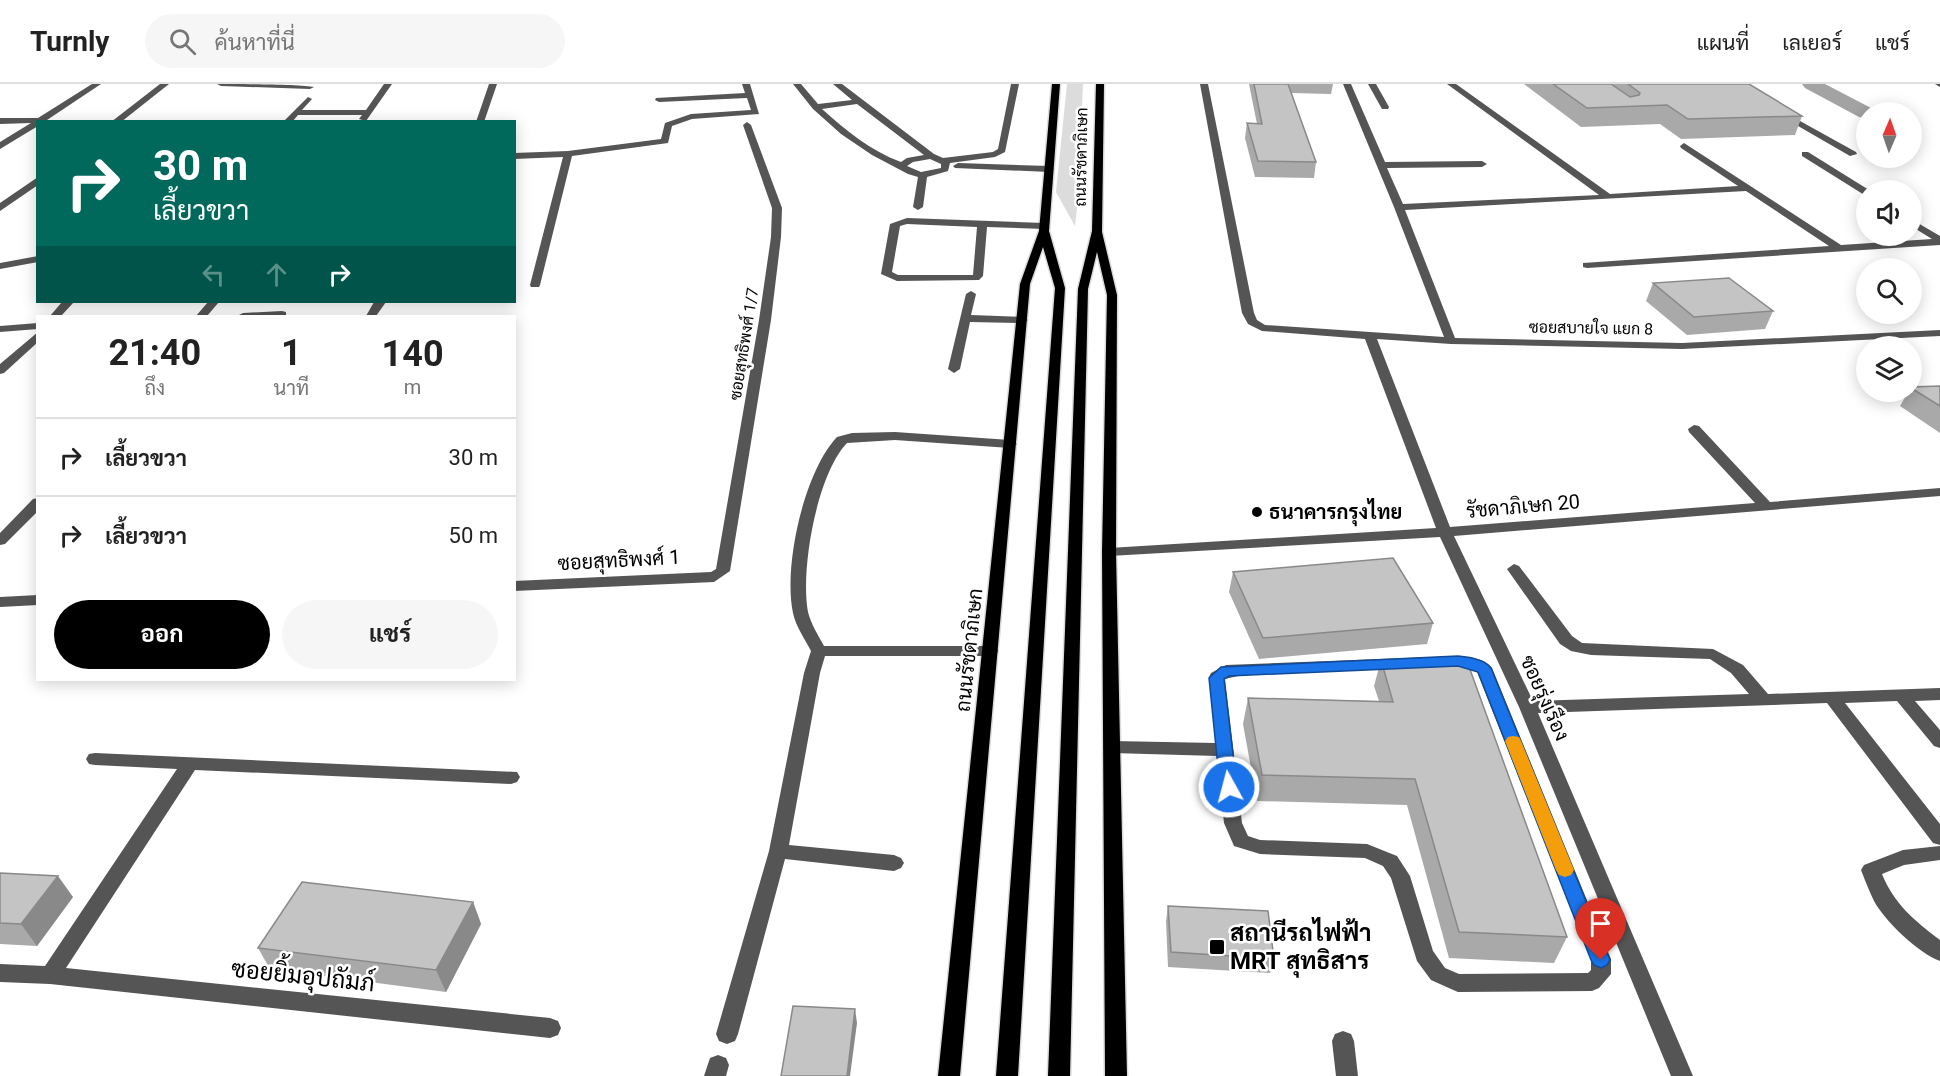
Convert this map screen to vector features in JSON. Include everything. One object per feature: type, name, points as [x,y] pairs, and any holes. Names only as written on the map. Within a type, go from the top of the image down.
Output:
[{"type":"main road","name":"ถนนรัชดาภิเษก","points":[[949,1076],[1025,284],[1044,228],[1056,84]]},
{"type":"main road","name":"ถนนรัชดาภิเษก","points":[[1100,84],[1098,231],[1112,295],[1109,552],[1116,1076]]},
{"type":"main road","name":"ถนนรัชดาภิเษก","points":[[1007,1076],[1060,288],[1044,228]]},
{"type":"main road","name":"ถนนรัชดาภิเษก","points":[[1059,1076],[1083,289],[1098,231]]},
{"type":"street","points":[[0,120],[37,120],[97,84]]},
{"type":"street","points":[[118,120],[165,84]]},
{"type":"street","points":[[221,84],[310,87]]},
{"type":"street","points":[[363,120],[388,84]]},
{"type":"street","points":[[481,120],[493,84]]},
{"type":"street","points":[[516,156],[568,154],[665,141],[668,125],[684,118],[756,112],[746,84]]},
{"type":"street","points":[[797,84],[816,107],[881,159],[902,166],[908,172],[923,174],[942,171],[944,163]]},
{"type":"street","points":[[837,84],[931,156],[944,163],[1049,169]]},
{"type":"street","points":[[944,163],[1002,150],[1016,84]]},
{"type":"street","name":"ซอยสบายใจ แยก 8","points":[[1204,84],[1248,313],[1252,322],[1262,328],[1451,341],[1682,346],[1940,333]]},
{"type":"street","points":[[1347,84],[1399,207],[1451,341]]},
{"type":"street","points":[[1372,84],[1385,107]]},
{"type":"street","points":[[1451,84],[1608,197]]},
{"type":"street","points":[[659,100],[751,95]]},
{"type":"street","points":[[288,120],[308,99]]},
{"type":"street","points":[[816,107],[859,101]]},
{"type":"street","points":[[1772,107],[1853,154]]},
{"type":"street","points":[[297,113],[369,112]]},
{"type":"street","points":[[0,146],[36,121]]},
{"type":"street","name":"ซอยสุทธิพงศ์ 1/7","points":[[723,571],[765,320],[776,237],[777,208],[747,125]]},
{"type":"street","points":[[1684,146],[1840,249]]},
{"type":"street","points":[[535,285],[568,154]]},
{"type":"street","points":[[1805,154],[1856,187]]},
{"type":"street","points":[[902,166],[910,160],[931,156]]},
{"type":"street","points":[[1381,165],[1482,164]]},
{"type":"street","points":[[918,207],[923,174]]},
{"type":"street","points":[[0,208],[36,181]]},
{"type":"street","points":[[1399,207],[1747,188]]},
{"type":"street","points":[[982,224],[978,276],[975,278],[897,278],[886,274],[895,224],[898,222],[982,224],[1044,228]]},
{"type":"street","points":[[1922,229],[1940,241]]},
{"type":"street","points":[[1587,265],[1940,241]]},
{"type":"street","points":[[0,266],[36,259]]},
{"type":"street","points":[[954,369],[971,294]]},
{"type":"street","points":[[57,315],[67,303]]},
{"type":"street","points":[[202,315],[212,303]]},
{"type":"street","points":[[262,315],[282,314]]},
{"type":"street","points":[[964,318],[1022,320]]},
{"type":"street","points":[[0,329],[36,326]]},
{"type":"street","name":"ซอยรุ่งเรือง","points":[[1370,336],[1445,532],[1527,707],[1682,1076]]},
{"type":"street","points":[[0,370],[36,337]]},
{"type":"street","points":[[1694,429],[1766,506]]},
{"type":"street","points":[[726,1034],[778,851],[812,673],[819,651],[801,615],[800,559],[819,479],[832,452],[842,440],[852,437],[887,436],[1010,444]]},
{"type":"street","name":"รัชดาภิเษก 20","points":[[1109,552],[1445,532],[1940,492]]},
{"type":"street","points":[[0,541],[36,504]]},
{"type":"street","points":[[1514,569],[1566,640],[1577,647],[1591,650],[1713,654],[1737,669],[1764,700]]},
{"type":"street","name":"ซอยสุทธิพงศ์ 1","points":[[516,586],[714,577],[723,571]]},
{"type":"street","points":[[3,605],[36,600]]},
{"type":"street","points":[[819,651],[990,651]]},
{"type":"street","points":[[1458,661],[1469,662],[1484,668],[1601,960],[1601,974],[1592,982],[1458,983],[1438,974],[1424,955],[1400,876],[1390,861],[1367,851],[1260,847],[1241,841],[1233,823],[1224,750],[1217,678],[1226,671],[1458,661]]},
{"type":"street","points":[[1527,707],[1940,694]]},
{"type":"street","points":[[1901,696],[1940,742]]},
{"type":"street","points":[[1832,698],[1940,838]]},
{"type":"street","points":[[1112,747],[1224,750]]},
{"type":"street","points":[[96,759],[511,777]]},
{"type":"street","points":[[50,975],[190,764]]},
{"type":"street","points":[[778,851],[894,863]]},
{"type":"street","points":[[1940,853],[1903,858],[1871,870],[1882,898],[1906,926],[1940,952]]},
{"type":"street","name":"ซอยยิ้มอุปถัมภ์","points":[[0,973],[50,975],[550,1028]]},
{"type":"street","points":[[1343,1041],[1347,1076]]},
{"type":"shaded area","points":[[1067,84],[1083,84],[1075,226],[1056,192]]},
{"type":"building","points":[[1254,84],[1288,84],[1316,162],[1258,161],[1247,123],[1262,124]]},
{"type":"building","points":[[1553,84],[1611,84],[1630,97],[1640,93],[1628,84],[1749,84],[1802,116],[1688,119],[1667,105],[1587,108]]},
{"type":"building","points":[[1729,278],[1773,311],[1694,317],[1653,283]]},
{"type":"building","points":[[1940,386],[1940,406],[1922,395],[1922,387]]},
{"type":"building","points":[[1393,558],[1433,623],[1263,638],[1233,572]]},
{"type":"building","points":[[1381,660],[1468,664],[1567,937],[1459,932],[1415,779],[1262,775],[1248,698],[1393,702]]},
{"type":"building","points":[[0,873],[58,876],[21,924],[0,923]]},
{"type":"building","points":[[302,882],[473,902],[436,970],[258,948]]},
{"type":"building","name":"สถานีรถไฟฟ้า MRT สุทธิสาร","points":[[1168,906],[1268,911],[1274,959],[1171,952]]},
{"type":"building","points":[[793,1006],[855,1009],[847,1076],[781,1076]]},
{"type":"waterway","points":[[1811,84],[1856,108]]},
{"type":"slow traffic","points":[[1513,741],[1565,870]]},
{"type":"place","name":"ธนาคารกรุงไทย","points":[[1257,512]]},
{"type":"place","name":"สถานีรถไฟฟ้า MRT สุทธิสาร","points":[[1217,947]]},
{"type":"route","points":[[1229,787],[1217,678],[1226,671],[1458,661],[1469,662],[1484,668],[1601,960]]}]
